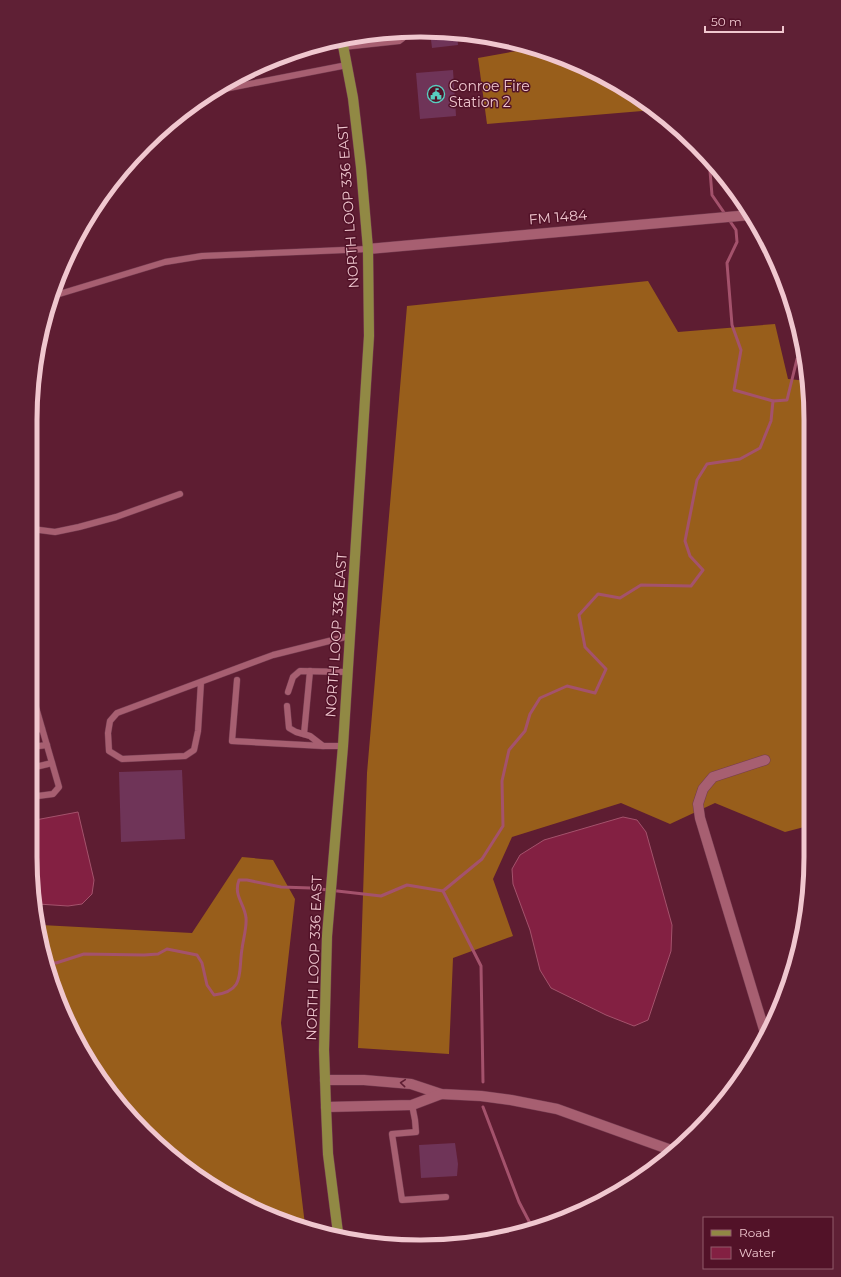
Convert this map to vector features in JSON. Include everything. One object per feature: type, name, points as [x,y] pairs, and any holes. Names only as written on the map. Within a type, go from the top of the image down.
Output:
[{"type":"main road","name":"NORTH LOOP 336 EAST","points":[[338,1231],[328,1154],[325,1080],[324,1050],[327,936],[339,779],[343,746],[369,336],[368,249],[361,167],[353,98],[343,45]]},
{"type":"street","name":"FM 1484","points":[[368,249],[744,215]]},
{"type":"street","points":[[763,1027],[700,818],[698,804],[703,789],[713,777],[765,760]]},
{"type":"street","points":[[325,1080],[364,1080],[412,1084],[441,1094],[482,1096],[557,1109],[668,1149]]},
{"type":"street","points":[[326,1107],[412,1105],[441,1094]]},
{"type":"lane","points":[[354,43],[399,41],[403,38]]},
{"type":"lane","points":[[229,88],[347,65]]},
{"type":"lane","points":[[58,296],[164,262],[202,256],[368,249]]},
{"type":"lane","points":[[37,530],[55,532],[79,527],[116,517],[180,494]]},
{"type":"lane","points":[[201,682],[198,731],[194,750],[185,756],[122,759],[109,751],[108,733],[110,721],[118,713],[273,655],[349,636]]},
{"type":"lane","points":[[288,692],[293,677],[300,671],[347,672]]},
{"type":"lane","points":[[304,734],[310,671]]},
{"type":"lane","points":[[237,680],[232,741],[343,746]]},
{"type":"lane","points":[[287,706],[289,728],[296,732],[310,736],[323,746]]},
{"type":"lane","points":[[37,711],[59,787],[53,794],[37,796]]},
{"type":"lane","points":[[37,729],[42,729]]},
{"type":"lane","points":[[37,746],[47,745]]},
{"type":"lane","points":[[37,767],[52,764]]},
{"type":"lane","points":[[412,1105],[416,1132],[392,1134],[402,1200],[446,1197]]},
{"type":"shaded area","points":[[521,50],[544,57],[567,66],[612,88],[646,111],[487,124],[478,58]]},
{"type":"shaded area","points":[[648,281],[678,332],[775,324],[788,379],[802,380],[803,395],[804,827],[785,832],[715,803],[670,824],[621,803],[512,837],[493,879],[513,936],[453,958],[449,1054],[358,1048],[367,773],[407,306]]},
{"type":"shaded area","points":[[242,857],[273,860],[295,899],[281,1023],[305,1222],[274,1211],[251,1200],[229,1189],[207,1175],[168,1145],[149,1128],[132,1109],[102,1070],[88,1048],[77,1026],[57,980],[43,925],[192,933]]},
{"type":"water","points":[[78,812],[94,880],[92,894],[82,904],[68,906],[40,904],[37,820]]},
{"type":"water","points":[[623,817],[637,820],[646,832],[672,925],[671,951],[648,1020],[634,1026],[606,1015],[551,988],[540,970],[530,930],[513,884],[512,869],[520,855],[544,840]]},
{"type":"building","points":[[431,37],[457,39],[458,45],[432,48]]},
{"type":"building","name":"Conroe Fire Station 2","points":[[453,70],[456,116],[420,119],[416,73]]},
{"type":"building","points":[[182,770],[185,839],[121,842],[119,772]]},
{"type":"building","points":[[455,1143],[458,1164],[457,1176],[421,1178],[419,1145]]},
{"type":"waterway","points":[[443,891],[482,859],[503,826],[502,781],[509,750],[525,731],[530,714],[540,698],[567,686],[595,693],[606,669],[585,647],[579,615],[598,594],[620,598],[641,585],[691,586],[703,570],[690,556],[685,541],[697,480],[707,464],[740,459],[760,448],[771,421],[773,401],[734,390],[741,350],[732,325],[727,263],[737,242],[736,230],[712,195],[711,170]]},
{"type":"waterway","points":[[773,401],[787,400],[797,359],[799,359]]},
{"type":"waterway","points":[[52,963],[56,963],[84,954],[144,955],[158,954],[167,949],[197,955],[202,963],[207,985],[214,995],[224,993],[236,985],[240,973],[246,922],[245,913],[237,891],[239,880],[247,880],[281,887],[311,888],[381,896],[407,885],[443,891]]},
{"type":"waterway","points":[[443,891],[481,966],[483,1082]]},
{"type":"waterway","points":[[483,1107],[519,1202],[530,1224]]},
{"type":"place","name":"Conroe Fire Station 2","points":[[436,94]]}]
